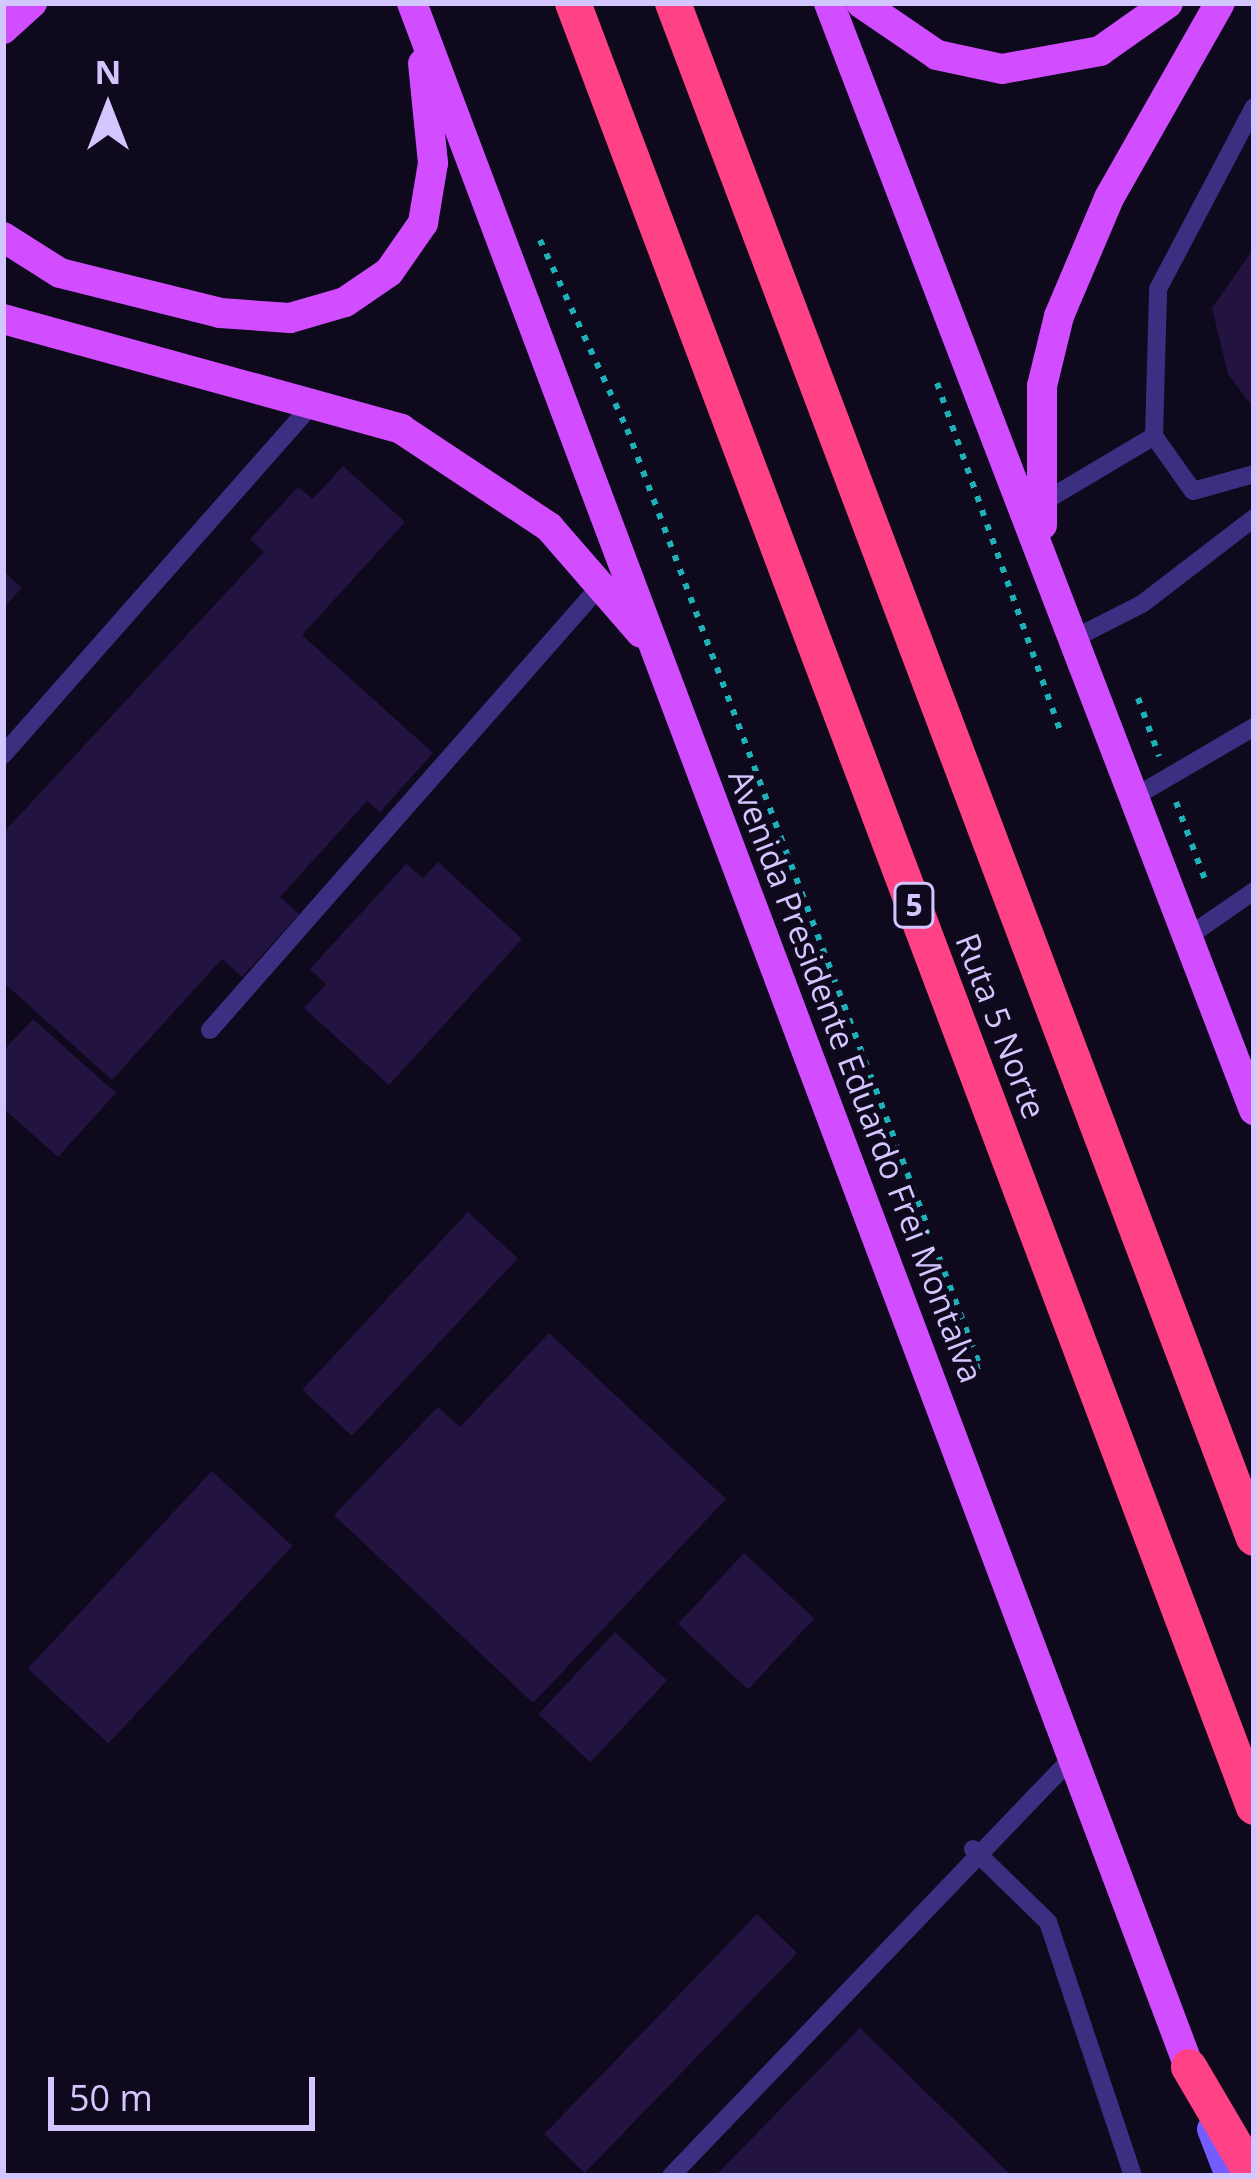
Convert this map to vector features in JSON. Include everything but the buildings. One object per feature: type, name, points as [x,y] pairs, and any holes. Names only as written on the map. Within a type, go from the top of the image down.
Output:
[{"type":"highway","name":"Ruta 5 Norte","points":[[573,3],[1254,1807]]},
{"type":"highway","name":"Ruta 5 Norte","points":[[673,3],[1254,1538]]},
{"type":"highway","points":[[1189,2067],[1253,2176]]},
{"type":"main road","points":[[3,29],[32,3]]},
{"type":"main road","points":[[829,3],[1254,1110]]},
{"type":"main road","points":[[861,3],[937,55],[1002,69],[1100,51],[1168,3]]},
{"type":"main road","points":[[1046,560],[1040,504],[1042,386],[1059,316],[1109,198],[1220,3]]},
{"type":"main road","points":[[3,237],[61,273],[220,313],[290,318],[345,302],[409,250],[431,196],[416,12]]},
{"type":"main road","name":"Avenida Presidente Eduardo Frei Montalva","points":[[416,12],[1189,2067]]},
{"type":"main road","points":[[3,319],[316,400],[443,450],[549,527],[659,656]]},
{"type":"street","name":"Avenida Presidente Eduardo Frei Montalva","points":[[1189,2067],[1230,2176]]},
{"type":"lane","points":[[1254,107],[1158,289],[1154,436],[1193,491],[1254,474]]},
{"type":"lane","points":[[3,755],[316,400]]},
{"type":"lane","points":[[1040,504],[1154,436]]},
{"type":"lane","points":[[1076,638],[1142,604],[1254,518]]},
{"type":"lane","points":[[210,1030],[602,585]]},
{"type":"lane","points":[[1136,796],[1254,727]]},
{"type":"lane","points":[[1189,936],[1254,891]]},
{"type":"lane","points":[[671,2176],[973,1849],[1073,1757]]},
{"type":"lane","points":[[973,1849],[1048,1922],[1132,2176]]},
{"type":"path","points":[[536,232],[627,429],[980,1366]]},
{"type":"path","points":[[929,360],[1060,731]]},
{"type":"path","points":[[1138,698],[1217,915]]}]
